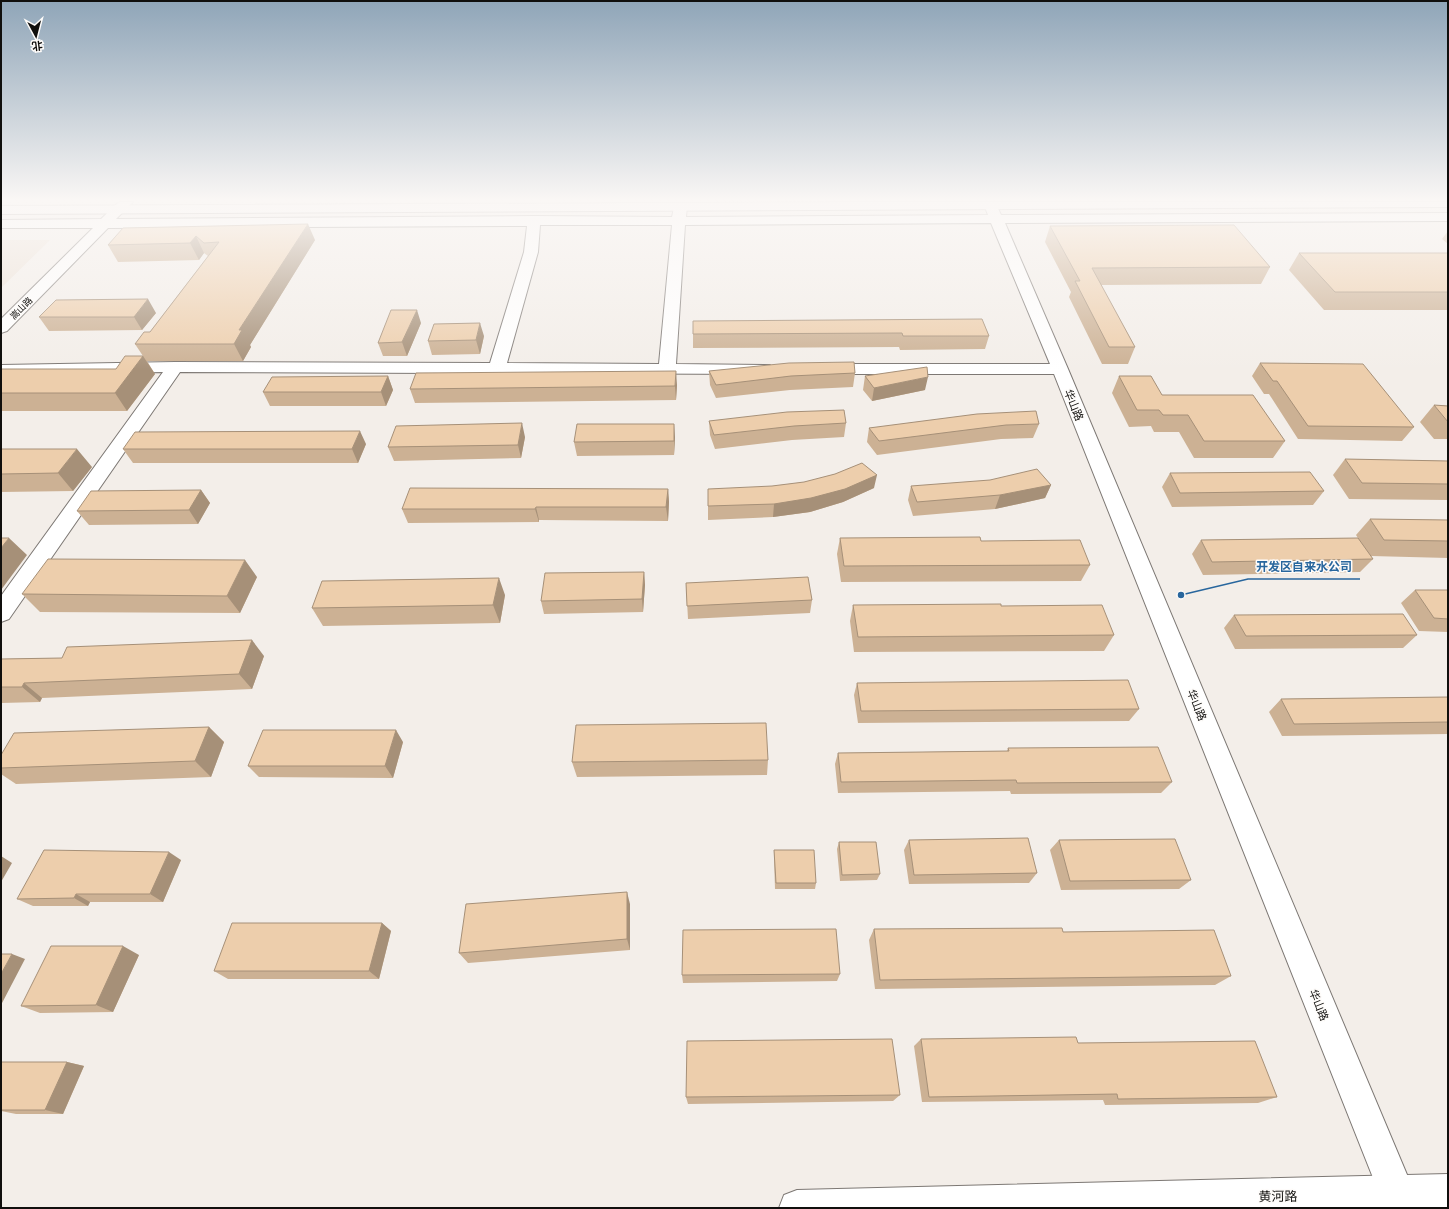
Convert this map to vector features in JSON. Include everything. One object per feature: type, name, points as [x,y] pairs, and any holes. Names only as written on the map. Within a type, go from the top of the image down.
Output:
[{"type":"street","name":"嵩山路","points":[[1,328],[70,258]]},
{"type":"street","points":[[497,369],[529,258]]},
{"type":"street","points":[[667,368],[675,258]]},
{"type":"street","name":"华山路","points":[[1013,258],[1060,369],[1400,1201]]},
{"type":"street","points":[[1,370],[175,367],[779,369]]},
{"type":"street","points":[[1,613],[175,367]]},
{"type":"street","points":[[811,369],[1060,369]]},
{"type":"street","name":"黄河路","points":[[797,1208],[1400,1201],[1448,1192]]},
{"type":"shaded area","points":[[1,258],[31,258],[1,288]]},
{"type":"building","points":[[206,258],[286,258],[239,330],[242,330],[234,344],[135,344],[144,332],[150,332]]},
{"type":"building","points":[[1068,258],[1263,258],[1270,267],[1092,268],[1135,347],[1109,347],[1075,281],[1080,281]]},
{"type":"building","points":[[1304,258],[1448,258],[1448,292],[1335,292]]},
{"type":"building","points":[[148,299],[134,317],[39,317],[56,300]]},
{"type":"building","points":[[391,310],[417,310],[402,342],[378,343]]},
{"type":"building","points":[[982,319],[989,336],[903,336],[902,333],[693,334],[693,321]]},
{"type":"building","points":[[480,323],[476,340],[428,341],[434,324]]},
{"type":"building","points":[[125,356],[143,356],[115,393],[1,393],[1,369],[116,369]]},
{"type":"building","points":[[854,362],[855,373],[791,376],[716,385],[709,371],[789,363]]},
{"type":"building","points":[[1260,363],[1363,364],[1414,427],[1308,426],[1277,381],[1273,381]]},
{"type":"building","points":[[927,367],[928,377],[874,388],[865,376]]},
{"type":"building","points":[[676,371],[675,386],[410,389],[416,373]]},
{"type":"building","points":[[388,376],[381,392],[263,392],[272,377]]},
{"type":"building","points":[[1119,376],[1151,376],[1162,395],[1253,395],[1285,441],[1204,441],[1188,415],[1163,415],[1159,410],[1137,410]]},
{"type":"building","points":[[1434,405],[1448,406],[1448,422]]},
{"type":"building","points":[[844,410],[846,423],[794,426],[714,435],[709,421],[787,412]]},
{"type":"building","points":[[1036,411],[1039,424],[1006,425],[879,441],[869,428],[977,414]]},
{"type":"building","points":[[522,423],[518,445],[388,447],[396,426]]},
{"type":"building","points":[[577,424],[674,424],[674,441],[574,442]]},
{"type":"building","points":[[360,431],[352,449],[123,449],[135,432]]},
{"type":"building","points":[[1,449],[77,449],[58,473],[1,474]]},
{"type":"building","points":[[1345,459],[1448,461],[1448,484],[1362,483]]},
{"type":"building","points":[[862,463],[877,475],[845,489],[811,498],[774,504],[708,506],[708,489],[772,486],[804,482],[835,474]]},
{"type":"building","points":[[1037,469],[1051,485],[1000,495],[917,502],[911,486],[990,480]]},
{"type":"building","points":[[1310,472],[1324,491],[1180,493],[1170,473]]},
{"type":"building","points":[[410,488],[668,489],[666,507],[402,509]]},
{"type":"building","points":[[201,490],[189,510],[77,511],[91,491]]},
{"type":"building","points":[[1370,519],[1448,520],[1448,541],[1384,540]]},
{"type":"building","points":[[980,537],[981,541],[1080,540],[1090,565],[844,566],[840,538]]},
{"type":"building","points":[[1,538],[9,538],[1,548]]},
{"type":"building","points":[[1358,538],[1373,559],[1212,562],[1201,540]]},
{"type":"building","points":[[48,559],[245,560],[227,596],[22,594]]},
{"type":"building","points":[[644,572],[642,599],[541,601],[545,573]]},
{"type":"building","points":[[808,577],[812,600],[687,606],[686,583]]},
{"type":"building","points":[[499,578],[493,605],[312,608],[322,581]]},
{"type":"building","points":[[1415,590],[1448,590],[1448,619],[1434,618]]},
{"type":"building","points":[[1001,604],[1001,606],[1102,605],[1114,635],[858,637],[853,605]]},
{"type":"building","points":[[1403,614],[1417,635],[1246,636],[1234,615]]},
{"type":"building","points":[[252,640],[239,674],[24,683],[22,687],[1,687],[1,659],[62,658],[67,647]]},
{"type":"building","points":[[1128,680],[1139,709],[861,711],[857,683]]},
{"type":"building","points":[[1448,697],[1448,722],[1294,724],[1281,699]]},
{"type":"building","points":[[766,723],[768,760],[572,762],[576,725]]},
{"type":"building","points":[[209,727],[195,761],[1,768],[1,755],[14,733]]},
{"type":"building","points":[[263,730],[396,730],[385,766],[248,766]]},
{"type":"building","points":[[1158,747],[1172,782],[1017,783],[1016,780],[841,782],[838,753],[1009,751],[1008,748]]},
{"type":"building","points":[[1028,838],[1037,873],[914,875],[909,840]]},
{"type":"building","points":[[1175,839],[1191,880],[1070,881],[1059,840]]},
{"type":"building","points":[[839,842],[876,842],[880,874],[842,875]]},
{"type":"building","points":[[44,850],[169,852],[150,894],[76,894],[74,898],[17,899]]},
{"type":"building","points":[[774,850],[814,850],[816,883],[776,883]]},
{"type":"building","points":[[627,892],[627,939],[459,953],[466,904]]},
{"type":"building","points":[[232,923],[382,923],[369,971],[214,971]]},
{"type":"building","points":[[1062,928],[1063,932],[1214,930],[1231,976],[880,980],[874,929]]},
{"type":"building","points":[[836,929],[840,974],[682,975],[683,930]]},
{"type":"building","points":[[51,946],[123,946],[96,1005],[21,1006]]},
{"type":"building","points":[[1,954],[12,954],[1,974]]},
{"type":"building","points":[[1076,1037],[1078,1043],[1255,1041],[1277,1097],[1118,1099],[1117,1094],[929,1097],[921,1039]]},
{"type":"building","points":[[892,1039],[900,1095],[686,1097],[687,1041]]},
{"type":"building","points":[[1,1062],[67,1062],[45,1110],[1,1110]]},
{"type":"place","name":"开发区自来水公司","points":[[1181,595]]}]
